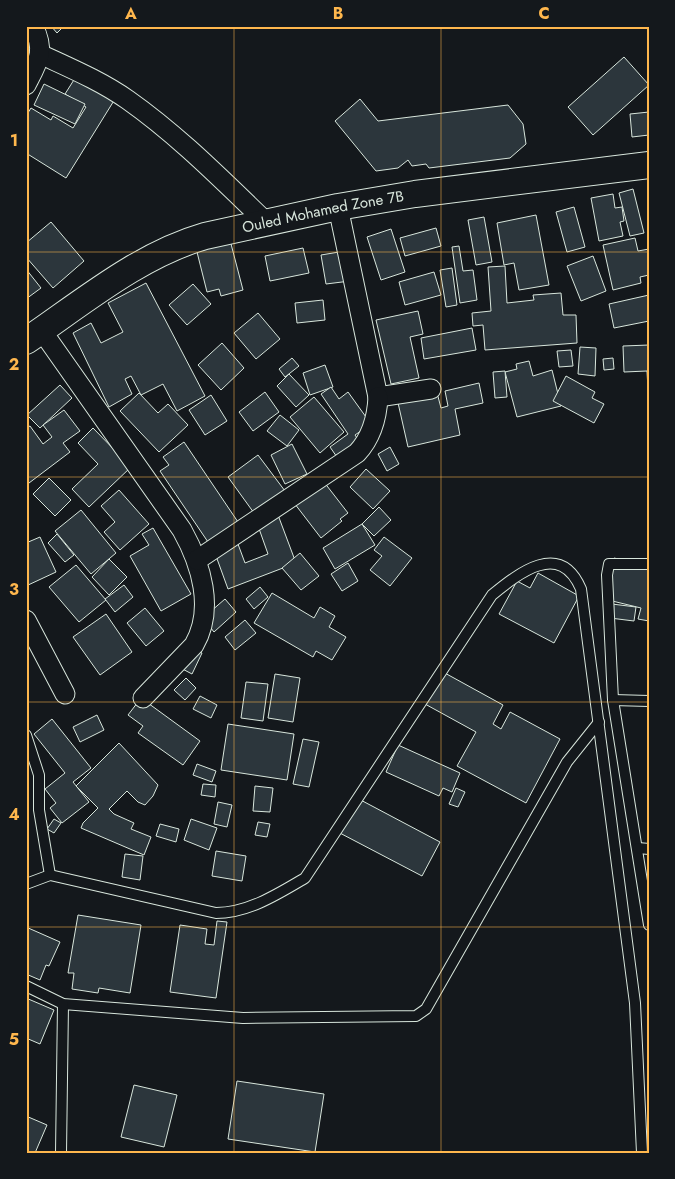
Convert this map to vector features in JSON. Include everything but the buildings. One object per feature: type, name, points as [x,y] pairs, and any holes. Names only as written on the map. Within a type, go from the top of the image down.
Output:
[{"type":"main road","name":"Ouled Mohamed Zone 7B","points":[[34,336],[122,275],[188,241],[338,207],[415,194],[649,165]]},
{"type":"street","points":[[26,85],[40,54],[39,37],[33,26]]},
{"type":"street","points":[[40,54],[86,75],[127,100],[181,141],[266,222]]},
{"type":"street","points":[[197,560],[358,453],[365,445],[372,430],[378,397],[338,207]]},
{"type":"street","points":[[34,336],[182,530],[197,560],[204,596],[203,622],[200,636],[194,645],[143,698]]},
{"type":"street","points":[[378,397],[431,389]]},
{"type":"street","points":[[26,620],[65,694]]},
{"type":"lane","points":[[26,884],[50,875],[216,913],[230,913],[268,900],[305,878],[492,595],[519,574],[541,563],[558,564],[576,576],[581,589],[635,1004],[642,1153]]},
{"type":"lane","points":[[649,564],[608,566],[613,700],[649,925]]},
{"type":"lane","points":[[613,700],[649,701]]},
{"type":"lane","points":[[26,986],[63,1004],[243,1018],[416,1016],[426,1009],[567,762],[599,722]]},
{"type":"lane","points":[[26,735],[39,776],[39,810],[50,875]]},
{"type":"lane","points":[[638,848],[649,849]]},
{"type":"lane","points":[[61,1153],[63,1004]]}]
